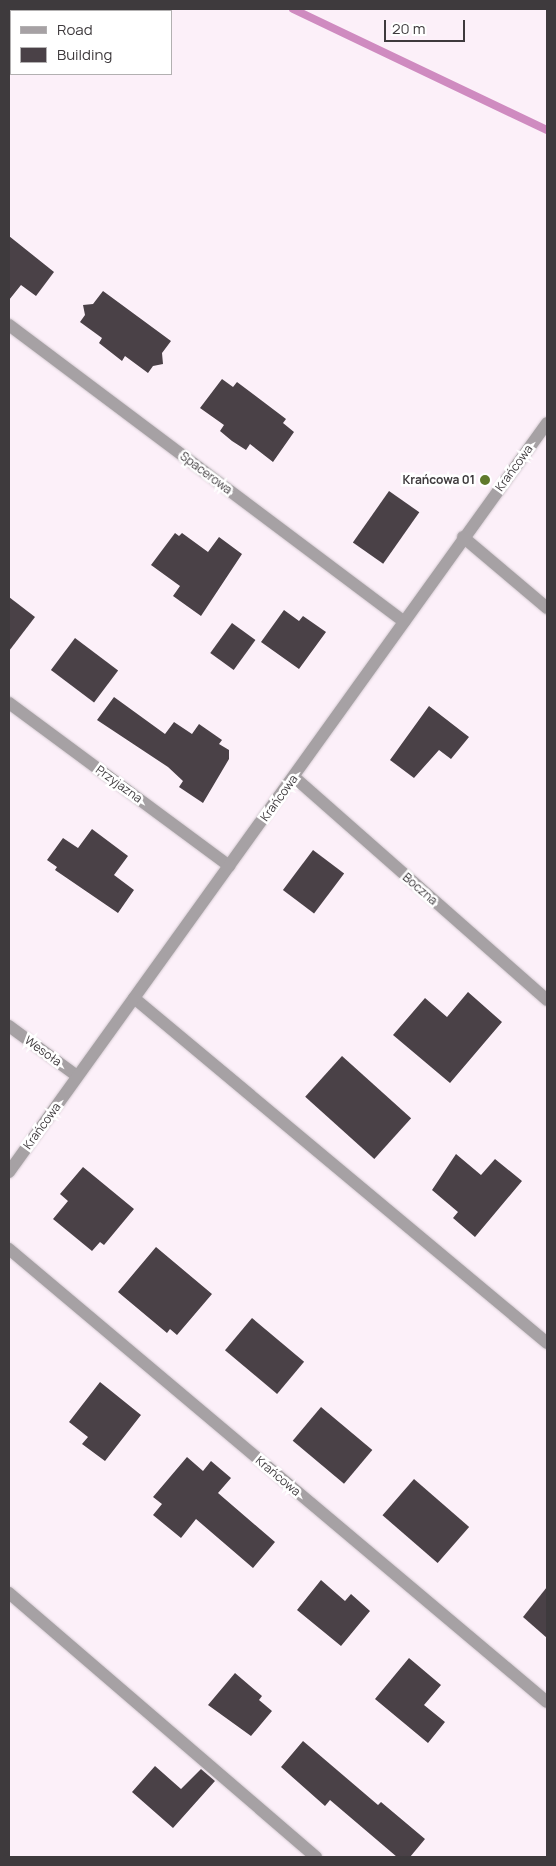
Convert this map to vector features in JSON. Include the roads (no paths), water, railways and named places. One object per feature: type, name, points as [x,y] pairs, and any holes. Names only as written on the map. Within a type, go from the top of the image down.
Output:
[{"type":"street","name":"Spacerowa","points":[[9,324],[404,622]]},
{"type":"street","name":"Krańcowa","points":[[9,1172],[294,777],[463,537],[547,423]]},
{"type":"street","points":[[463,537],[547,608]]},
{"type":"street","name":"Przyjazna","points":[[9,703],[229,866]]},
{"type":"street","name":"Boczna","points":[[294,777],[547,1000]]},
{"type":"street","points":[[134,998],[547,1343]]},
{"type":"street","name":"Wesoła","points":[[9,1026],[77,1076]]},
{"type":"street","name":"Krańcowa","points":[[9,1249],[547,1702]]},
{"type":"street","points":[[9,1593],[316,1857]]},
{"type":"waterway","points":[[293,9],[547,130]]},
{"type":"place","name":"Krańcowa 01","points":[[485,480]]}]
